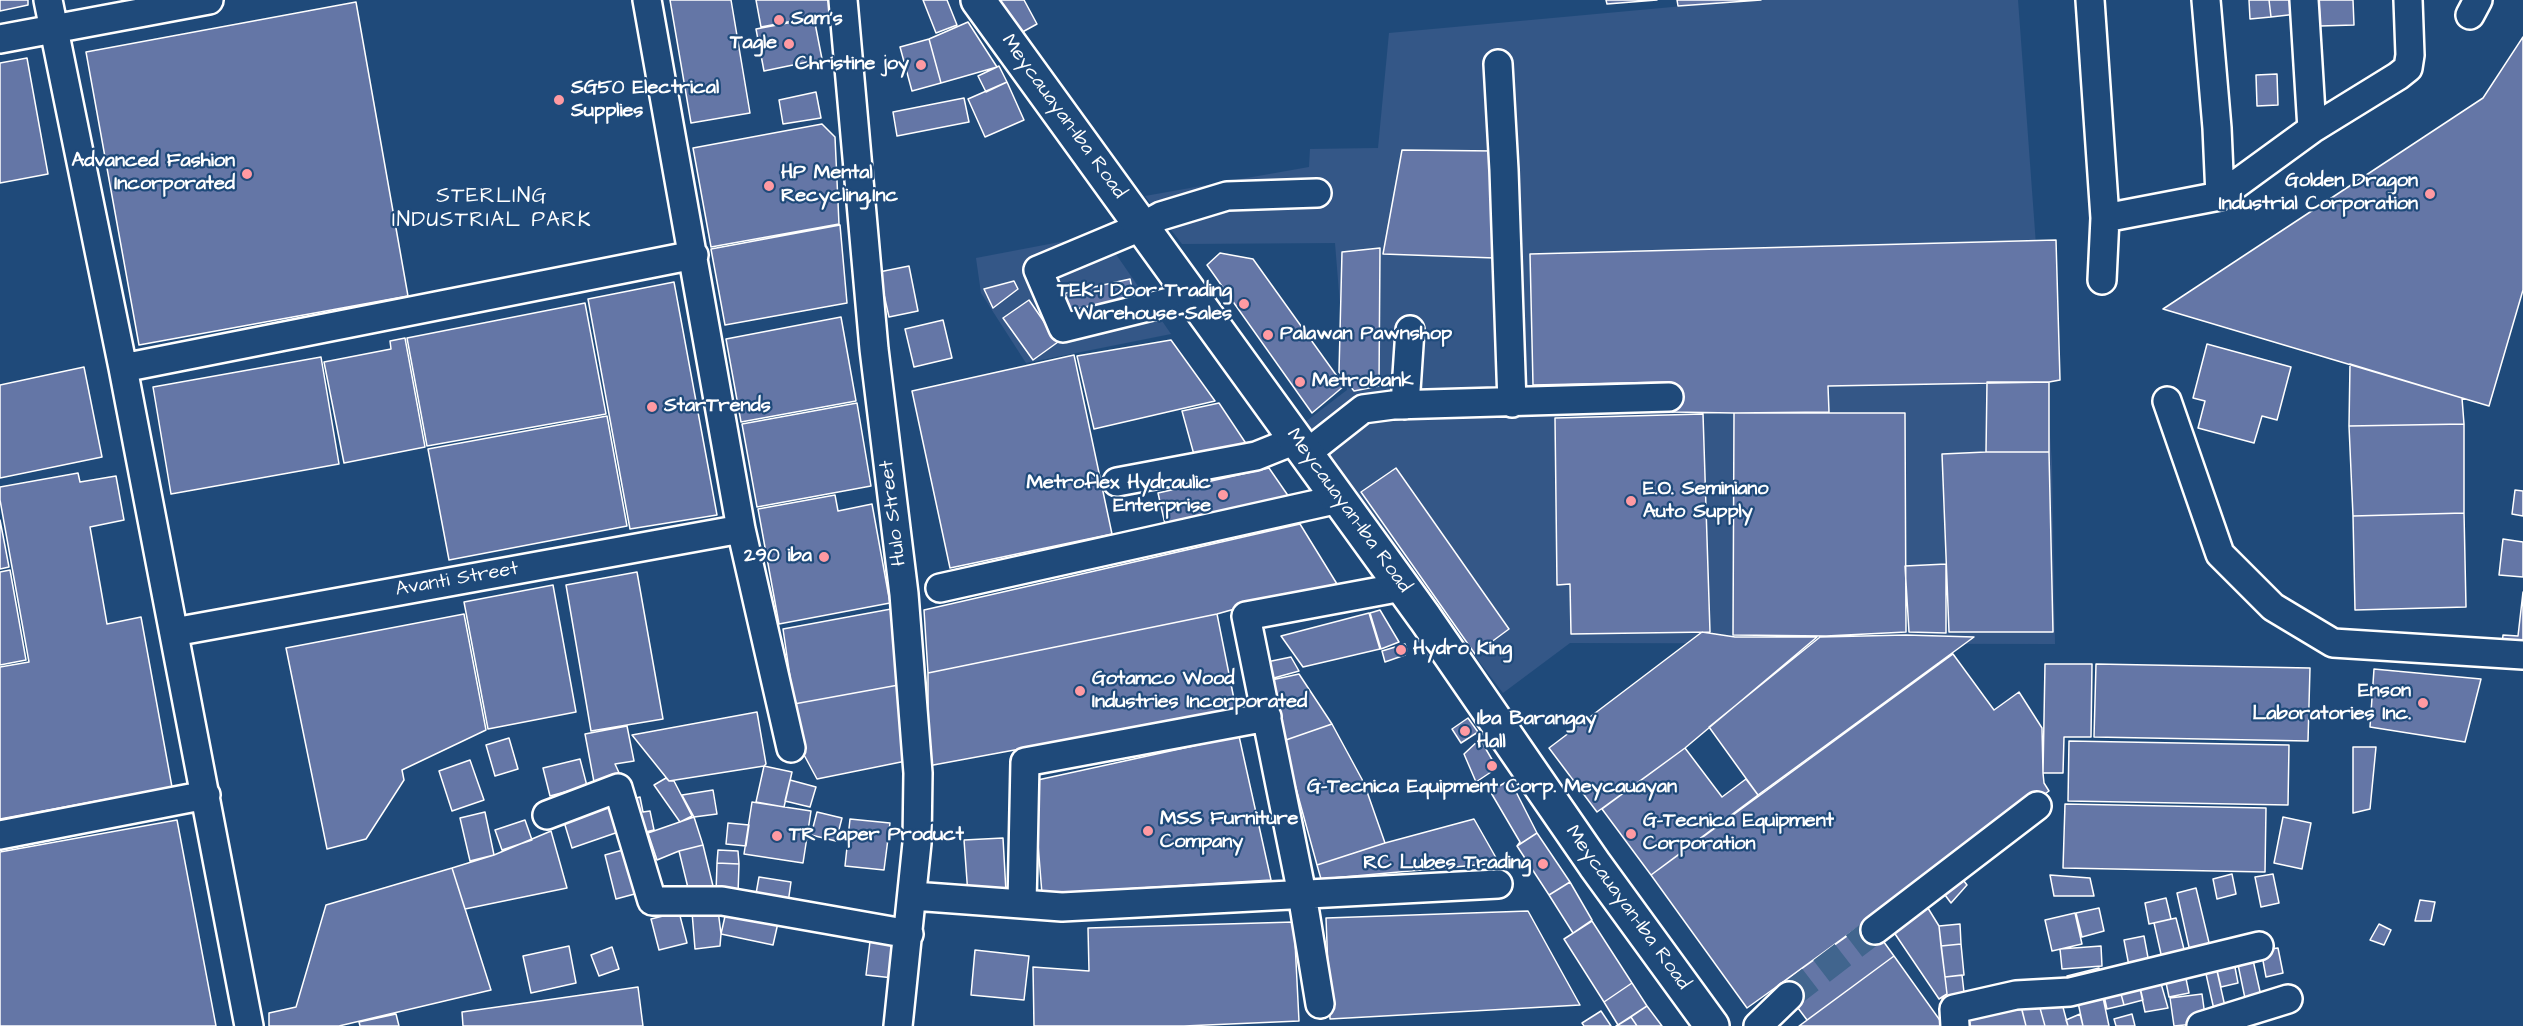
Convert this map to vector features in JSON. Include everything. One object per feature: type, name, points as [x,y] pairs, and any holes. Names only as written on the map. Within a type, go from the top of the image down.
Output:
[{"type":"main road","name":"Meycauayan-Iba Road","points":[[978,0],[1302,447],[1595,865],[1712,1026]]},
{"type":"street","points":[[48,0],[123,368],[249,1026]]},
{"type":"street","points":[[0,39],[209,0]]},
{"type":"street","points":[[647,0],[741,529],[791,748]]},
{"type":"street","name":"Hulo Street","points":[[843,0],[874,349],[904,594],[918,772],[917,843],[913,896],[898,1026]]},
{"type":"street","points":[[2090,0],[2105,218],[2102,280]]},
{"type":"street","points":[[2206,0],[2217,128],[2220,196]]},
{"type":"street","points":[[2304,0],[2312,129]]},
{"type":"street","points":[[2105,218],[2220,196],[2312,129],[2408,68],[2410,55],[2408,0]]},
{"type":"street","points":[[1498,64],[1512,404]]},
{"type":"street","points":[[1193,296],[1063,328],[1038,270],[1143,226],[1161,216],[1227,195],[1317,193]]},
{"type":"street","points":[[123,368],[694,255]]},
{"type":"street","points":[[1405,405],[1410,330]]},
{"type":"street","points":[[1117,483],[1302,447],[1363,409],[1405,405],[1512,404],[1669,398]]},
{"type":"street","points":[[2167,401],[2220,554],[2273,607],[2333,643],[2523,655]]},
{"type":"street","points":[[940,588],[1339,499]]},
{"type":"street","name":"Avanti Street","points":[[174,632],[741,529]]},
{"type":"street","points":[[1320,1004],[1302,894],[1246,616],[1402,587]]},
{"type":"street","points":[[1022,904],[1025,762],[1267,717]]},
{"type":"street","points":[[547,815],[618,788],[652,901],[722,901],[909,934]]},
{"type":"street","points":[[0,835],[206,795]]},
{"type":"street","points":[[1875,930],[2037,806]]},
{"type":"street","points":[[913,896],[1062,907],[1498,884]]},
{"type":"street","points":[[1955,1026],[1954,1009],[2016,995],[2070,992],[2259,946]]},
{"type":"street","points":[[1758,1026],[1789,996]]},
{"type":"street","points":[[2201,1026],[2288,999]]},
{"type":"shaded area","points":[[1749,0],[2018,0],[2052,463],[2055,644],[1570,643],[1503,693],[1300,426],[1347,390],[1335,243],[1182,244],[1145,196],[1309,167],[1310,149],[1378,148],[1389,33]]},
{"type":"shaded area","points":[[1102,234],[1171,334],[1026,363],[981,293],[976,258]]},
{"type":"building","points":[[0,0],[28,0],[28,5],[0,11]]},
{"type":"building","points":[[670,0],[731,0],[750,113],[691,123]]},
{"type":"building","name":"Sam's","points":[[756,0],[832,0],[835,13],[761,27]]},
{"type":"building","points":[[923,0],[947,0],[957,25],[936,33]]},
{"type":"building","points":[[1000,0],[1024,0],[1037,24],[1017,35]]},
{"type":"building","points":[[1606,0],[1657,0],[1607,4]]},
{"type":"building","points":[[1677,0],[1761,0],[1678,6]]},
{"type":"building","points":[[2249,0],[2269,0],[2271,17],[2250,19]]},
{"type":"building","points":[[2269,0],[2296,0],[2297,14],[2271,17]]},
{"type":"building","points":[[2319,0],[2353,0],[2354,25],[2320,26]]},
{"type":"building","name":"Advanced Fashion Incorporated","points":[[356,2],[408,296],[139,345],[86,52]]},
{"type":"building","name":"Tagle","points":[[814,18],[822,59],[764,71],[756,29]]},
{"type":"building","points":[[968,22],[997,67],[941,83],[929,39]]},
{"type":"building","name":"Golden Dragon Industrial Corporation","points":[[2523,37],[2523,290],[2489,406],[2163,309],[2483,98]]},
{"type":"building","name":"Christine joy","points":[[929,39],[941,83],[912,91],[900,47]]},
{"type":"building","points":[[27,58],[48,174],[0,183],[0,63]]},
{"type":"building","points":[[999,66],[1007,82],[986,92],[978,76]]},
{"type":"building","points":[[2277,74],[2278,105],[2257,106],[2256,75]]},
{"type":"building","points":[[1007,82],[1024,120],[985,137],[968,99]]},
{"type":"building","points":[[816,92],[821,118],[783,124],[779,100]]},
{"type":"building","points":[[964,98],[969,122],[897,136],[893,112]]},
{"type":"building","name":"HP Mental Recycling,Inc","points":[[822,124],[835,137],[839,224],[711,247],[693,148]]},
{"type":"building","points":[[1402,150],[1496,151],[1495,258],[1383,254]]},
{"type":"building","name":"HP Mental Recycling,Inc","points":[[840,225],[847,303],[725,325],[711,249]]},
{"type":"building","points":[[2056,240],[2060,380],[1828,386],[1829,412],[1734,413],[1672,412],[1671,382],[1533,385],[1530,254]]},
{"type":"building","points":[[1380,248],[1379,386],[1354,391],[1339,372],[1342,252]]},
{"type":"building","points":[[1220,253],[1253,259],[1344,386],[1312,413],[1207,265]]},
{"type":"building","points":[[909,266],[918,311],[889,317],[879,272]]},
{"type":"building","points":[[1130,279],[1136,306],[1068,321],[1062,294]]},
{"type":"building","points":[[1014,281],[1018,289],[993,308],[984,289]]},
{"type":"building","name":"StarTrends","points":[[674,282],[717,515],[630,529],[588,299]]},
{"type":"building","points":[[1029,300],[1058,342],[1033,360],[1003,318]]},
{"type":"building","points":[[585,303],[606,414],[427,446],[407,338]]},
{"type":"building","points":[[841,317],[856,401],[741,422],[726,339]]},
{"type":"building","points":[[943,320],[952,358],[914,367],[905,329]]},
{"type":"building","points":[[405,338],[425,447],[344,463],[324,362],[391,349],[390,341]]},
{"type":"building","points":[[1171,340],[1215,401],[1094,429],[1077,356]]},
{"type":"building","points":[[2207,344],[2291,367],[2277,420],[2262,416],[2254,443],[2198,428],[2205,401],[2193,398]]},
{"type":"building","points":[[1074,355],[1112,534],[950,568],[912,391]]},
{"type":"building","points":[[321,357],[339,464],[171,494],[153,387]]},
{"type":"building","points":[[2350,364],[2462,398],[2464,424],[2349,426]]},
{"type":"building","points":[[84,367],[102,457],[0,478],[0,385]]},
{"type":"building","points":[[1987,382],[2049,382],[2049,452],[1986,452]]},
{"type":"building","points":[[857,403],[871,486],[757,507],[742,424]]},
{"type":"building","points":[[1219,403],[1249,448],[1196,462],[1182,411]]},
{"type":"building","points":[[1734,413],[1905,413],[1906,632],[1826,636],[1733,635]]},
{"type":"building","name":"E.O. Seminiano Auto Supply","points":[[1703,414],[1710,632],[1571,634],[1570,584],[1557,585],[1555,418]]},
{"type":"building","points":[[607,416],[627,526],[449,560],[428,449]]},
{"type":"building","points":[[2464,424],[2464,513],[2353,516],[2349,426]]},
{"type":"building","points":[[2049,452],[2053,632],[1949,632],[1942,454]]},
{"type":"building","name":"Metroflex Hydraulic Enterprise","points":[[1269,468],[1289,497],[1165,524],[1158,493]]},
{"type":"building","points":[[1396,468],[1509,629],[1475,654],[1361,492]]},
{"type":"building","points":[[78,473],[80,482],[116,476],[124,520],[90,527],[107,624],[141,617],[172,787],[0,819],[0,667],[29,662],[0,500],[0,487]]},
{"type":"building","points":[[2515,490],[2523,491],[2523,516],[2512,514]]},
{"type":"building","name":"290 iba","points":[[835,495],[838,511],[872,504],[890,603],[779,624],[758,509]]},
{"type":"building","points":[[2464,513],[2466,607],[2355,610],[2353,516]]},
{"type":"building","points":[[0,520],[9,567],[0,569]]},
{"type":"building","points":[[1300,524],[1337,584],[1284,595],[1217,614],[928,673],[924,610]]},
{"type":"building","points":[[2503,539],[2523,542],[2523,577],[2499,575]]},
{"type":"building","points":[[1946,564],[1946,633],[1909,632],[1905,566]]},
{"type":"building","points":[[10,570],[26,660],[0,665],[0,572]]},
{"type":"building","points":[[637,572],[663,719],[591,731],[566,585]]},
{"type":"building","points":[[553,585],[576,712],[488,729],[464,602]]},
{"type":"building","points":[[2523,592],[2523,648],[2502,646],[2503,635],[2518,636]]},
{"type":"building","points":[[891,609],[904,684],[794,704],[783,629]]},
{"type":"building","points":[[1380,610],[1399,642],[1381,649],[1370,613]]},
{"type":"building","points":[[1369,613],[1380,649],[1303,667],[1281,636]]},
{"type":"building","points":[[464,614],[486,730],[402,770],[404,780],[366,839],[327,849],[286,648]]},
{"type":"building","name":"Gotamco Wood Industries Incorporated","points":[[1217,614],[1236,709],[928,766],[928,673]]},
{"type":"building","points":[[1702,632],[1735,637],[1817,637],[1685,748],[1597,812],[1549,748]]},
{"type":"building","points":[[1906,635],[1974,637],[1758,795],[1709,727],[1820,637]]},
{"type":"building","points":[[1405,644],[1407,650],[1405,655],[1385,662],[1382,651]]},
{"type":"building","points":[[1953,654],[1994,710],[2019,692],[2042,728],[2044,783],[2049,791],[1747,1008],[1651,875]]},
{"type":"building","points":[[1291,657],[1299,671],[1263,681],[1262,663]]},
{"type":"building","points":[[2045,664],[2092,664],[2091,737],[2064,737],[2063,773],[2043,773]]},
{"type":"building","points":[[2096,664],[2310,668],[2308,741],[2094,737]]},
{"type":"building","name":"Enson Laboratories Inc.","points":[[2374,669],[2481,679],[2465,742],[2370,727]]},
{"type":"building","points":[[1299,674],[1332,724],[1283,741],[1267,681]]},
{"type":"building","points":[[904,684],[906,761],[817,779],[803,753],[794,704]]},
{"type":"building","points":[[757,712],[766,764],[764,766],[669,781],[632,735]]},
{"type":"building","name":"Iba Barangay Hall","points":[[1468,718],[1478,732],[1461,743],[1452,729]]},
{"type":"building","points":[[1332,724],[1364,783],[1385,843],[1317,865],[1283,741]]},
{"type":"building","points":[[627,726],[634,761],[615,764],[621,777],[594,782],[585,734]]},
{"type":"building","name":"MSS Furniture Company","points":[[1239,736],[1271,880],[1042,894],[1033,781]]},
{"type":"building","points":[[509,738],[518,769],[495,776],[486,745]]},
{"type":"building","points":[[1480,739],[1497,768],[1476,782],[1464,754]]},
{"type":"building","points":[[2069,741],[2289,745],[2288,805],[2068,801]]},
{"type":"building","points":[[2353,747],[2376,747],[2370,809],[2353,813]]},
{"type":"building","points":[[1685,748],[1722,797],[1746,779],[1758,795],[1651,875],[1602,809]]},
{"type":"building","points":[[580,759],[587,786],[550,796],[543,768]]},
{"type":"building","points":[[470,760],[484,800],[452,811],[439,771]]},
{"type":"building","points":[[764,766],[792,772],[784,807],[756,802]]},
{"type":"building","points":[[666,778],[674,781],[692,816],[680,822],[654,785]]},
{"type":"building","points":[[790,780],[816,787],[810,807],[785,801]]},
{"type":"building","points":[[1510,780],[1537,833],[1517,846],[1520,842],[1490,791]]},
{"type":"building","points":[[713,790],[717,814],[694,817],[682,795]]},
{"type":"building","points":[[616,794],[627,829],[572,848],[561,812]]},
{"type":"building","points":[[640,797],[643,812],[650,811],[654,830],[637,834],[629,800]]},
{"type":"building","name":"TR Paper Product","points":[[752,802],[811,811],[803,863],[744,854]]},
{"type":"building","points":[[2065,804],[2266,808],[2265,872],[2063,868]]},
{"type":"building","points":[[485,812],[494,855],[470,861],[460,818]]},
{"type":"building","points":[[817,812],[842,818],[836,841],[811,835]]},
{"type":"building","points":[[694,817],[703,845],[657,860],[648,833]]},
{"type":"building","points":[[2283,817],[2311,823],[2302,869],[2274,863]]},
{"type":"building","points":[[850,819],[890,823],[884,870],[845,866]]},
{"type":"building","points":[[1474,819],[1499,863],[1321,879],[1317,865],[1385,843]]},
{"type":"building","points":[[177,820],[216,1026],[0,1026],[0,852]]},
{"type":"building","points":[[525,820],[532,840],[502,850],[495,830]]},
{"type":"building","points":[[728,823],[749,825],[746,846],[726,844]]},
{"type":"building","points":[[551,831],[567,888],[465,909],[452,868],[494,855]]},
{"type":"building","name":"RC Lubes Trading","points":[[1537,833],[1570,882],[1549,895],[1517,846]]},
{"type":"building","points":[[1003,838],[1006,892],[968,895],[964,840]]},
{"type":"building","points":[[703,845],[713,886],[689,892],[679,851]]},
{"type":"building","points":[[630,848],[642,892],[616,899],[605,855]]},
{"type":"building","points":[[718,850],[738,851],[739,864],[717,863]]},
{"type":"building","points":[[717,863],[739,864],[738,894],[716,893]]},
{"type":"building","points":[[452,868],[491,990],[339,1026],[269,1026],[269,1013],[296,1007],[326,905]]},
{"type":"building","points":[[1957,872],[1967,885],[1951,903],[1939,887]]},
{"type":"building","points":[[2232,874],[2236,894],[2217,899],[2213,879]]},
{"type":"building","points":[[2273,874],[2279,903],[2261,907],[2255,877]]},
{"type":"building","points":[[2050,875],[2090,878],[2094,896],[2054,896]]},
{"type":"building","points":[[759,877],[791,882],[787,910],[754,905]]},
{"type":"building","points":[[1570,882],[1592,920],[1573,933],[1549,895]]},
{"type":"building","points":[[2196,888],[2211,951],[2191,956],[2177,893]]},
{"type":"building","points":[[2166,898],[2171,919],[2149,924],[2145,903]]},
{"type":"building","points":[[1923,900],[1939,926],[1947,994],[1939,999],[1889,925]]},
{"type":"building","points":[[2420,900],[2435,902],[2431,921],[2415,921]]},
{"type":"building","points":[[728,903],[780,914],[773,945],[721,934]]},
{"type":"building","points":[[2099,908],[2104,931],[2082,937],[2076,913]]},
{"type":"building","points":[[718,910],[720,946],[695,949],[692,912]]},
{"type":"building","points":[[1528,911],[1580,1005],[1330,1019],[1326,918]]},
{"type":"building","points":[[679,912],[687,943],[659,950],[651,919]]},
{"type":"building","points":[[2075,913],[2082,944],[2052,951],[2045,920]]},
{"type":"building","points":[[2176,918],[2186,957],[2163,963],[2154,923]]},
{"type":"building","points":[[1868,920],[1894,956],[1807,1020],[1780,984]]},
{"type":"building","points":[[1592,921],[1632,983],[1604,1002],[1564,939]]},
{"type":"building","points":[[1294,922],[1299,1021],[1184,1026],[1034,1026],[1033,967],[1089,971],[1088,928]]},
{"type":"building","points":[[1960,924],[1961,944],[1941,946],[1939,926]]},
{"type":"building","points":[[2379,924],[2391,930],[2384,945],[2370,940]]},
{"type":"building","points":[[871,933],[898,936],[893,978],[866,975]]},
{"type":"building","points":[[2144,936],[2149,963],[2129,966],[2124,940]]},
{"type":"building","points":[[1961,944],[1964,975],[1945,977],[1941,946]]},
{"type":"building","points":[[569,946],[576,983],[531,993],[523,956]]},
{"type":"building","points":[[2101,946],[2102,966],[2062,969],[2060,949]]},
{"type":"building","points":[[612,947],[619,969],[599,976],[591,955]]},
{"type":"building","points":[[2278,948],[2283,973],[2266,977],[2261,950]]},
{"type":"building","points":[[975,950],[1029,956],[1024,1000],[971,995]]},
{"type":"building","points":[[2251,951],[2263,1005],[2247,1008],[2236,955]]},
{"type":"building","points":[[1894,956],[1944,1026],[1799,1026]]},
{"type":"building","points":[[2233,957],[2238,983],[2221,987],[2215,962]]},
{"type":"building","points":[[2215,962],[2226,1011],[2215,1014],[2204,965]]},
{"type":"building","points":[[2099,968],[2103,984],[2071,991],[2067,976]]},
{"type":"building","points":[[2184,969],[2189,993],[2169,997],[2164,973]]},
{"type":"building","points":[[2158,973],[2168,1008],[2145,1012],[2138,979]]},
{"type":"building","points":[[1962,975],[1965,1001],[1943,1004],[1942,997],[1947,994],[1945,977]]},
{"type":"building","points":[[2138,979],[2143,1000],[2124,1005],[2118,983]]},
{"type":"building","points":[[1632,983],[1647,1006],[1618,1025],[1604,1002]]},
{"type":"building","points":[[2118,983],[2124,1005],[2107,1009],[2102,987]]},
{"type":"building","points":[[638,987],[643,1026],[463,1026],[462,1012]]},
{"type":"building","points":[[2101,988],[2109,1026],[2083,1026],[2076,993]]},
{"type":"building","points":[[2202,994],[2206,1023],[2174,1026],[2170,998]]},
{"type":"building","points":[[2018,995],[2026,1026],[1963,1026],[1959,1011]]},
{"type":"building","points":[[2060,996],[2068,1026],[2045,1026],[2038,1001]]},
{"type":"building","points":[[2038,1001],[2045,1026],[2026,1026],[2021,1006]]},
{"type":"building","points":[[1647,1006],[1662,1026],[1637,1026],[1631,1017]]},
{"type":"building","points":[[1601,1011],[1611,1026],[1584,1026],[1582,1023]]},
{"type":"building","points":[[396,1014],[399,1026],[360,1026],[359,1022]]},
{"type":"building","points":[[2080,1014],[2083,1026],[2068,1026],[2066,1020]]},
{"type":"building","points":[[2132,1014],[2135,1026],[2116,1026],[2114,1019]]},
{"type":"building","points":[[1631,1017],[1637,1026],[1616,1026],[1618,1025]]},
{"type":"tunnel","points":[[1789,996],[1875,930]]},
{"type":"place","name":"Sam's","points":[[779,20]]},
{"type":"place","name":"Tagle","points":[[789,44]]},
{"type":"place","name":"Christine joy","points":[[921,65]]},
{"type":"place","name":"SG50 Electrical Supplies","points":[[559,100]]},
{"type":"place","name":"Advanced Fashion Incorporated","points":[[247,174]]},
{"type":"place","name":"HP Mental Recycling,Inc","points":[[769,186]]},
{"type":"place","name":"Golden Dragon Industrial Corporation","points":[[2430,194]]},
{"type":"place","name":"TEK-1 Door Trading Warehouse Sales","points":[[1244,304]]},
{"type":"place","name":"Palawan Pawnshop","points":[[1268,335]]},
{"type":"place","name":"Metrobank","points":[[1300,382]]},
{"type":"place","name":"StarTrends","points":[[652,407]]},
{"type":"place","name":"Metroflex Hydraulic Enterprise","points":[[1223,495]]},
{"type":"place","name":"E.O. Seminiano Auto Supply","points":[[1631,501]]},
{"type":"place","name":"290 iba","points":[[824,557]]},
{"type":"place","name":"Hydro King","points":[[1401,650]]},
{"type":"place","name":"Gotamco Wood Industries Incorporated","points":[[1080,691]]},
{"type":"place","name":"Enson Laboratories Inc.","points":[[2423,703]]},
{"type":"place","name":"Iba Barangay Hall","points":[[1465,731]]},
{"type":"place","name":"G-Tecnica Equipment Corp. Meycauayan","points":[[1492,766]]},
{"type":"place","name":"MSS Furniture Company","points":[[1148,831]]},
{"type":"place","name":"G-Tecnica Equipment Corporation","points":[[1631,834]]},
{"type":"place","name":"TR Paper Product","points":[[777,836]]},
{"type":"place","name":"RC Lubes Trading","points":[[1543,864]]},
{"type":"district","name":"STERLING INDUSTRIAL PARK","points":[[492,210]]}]
